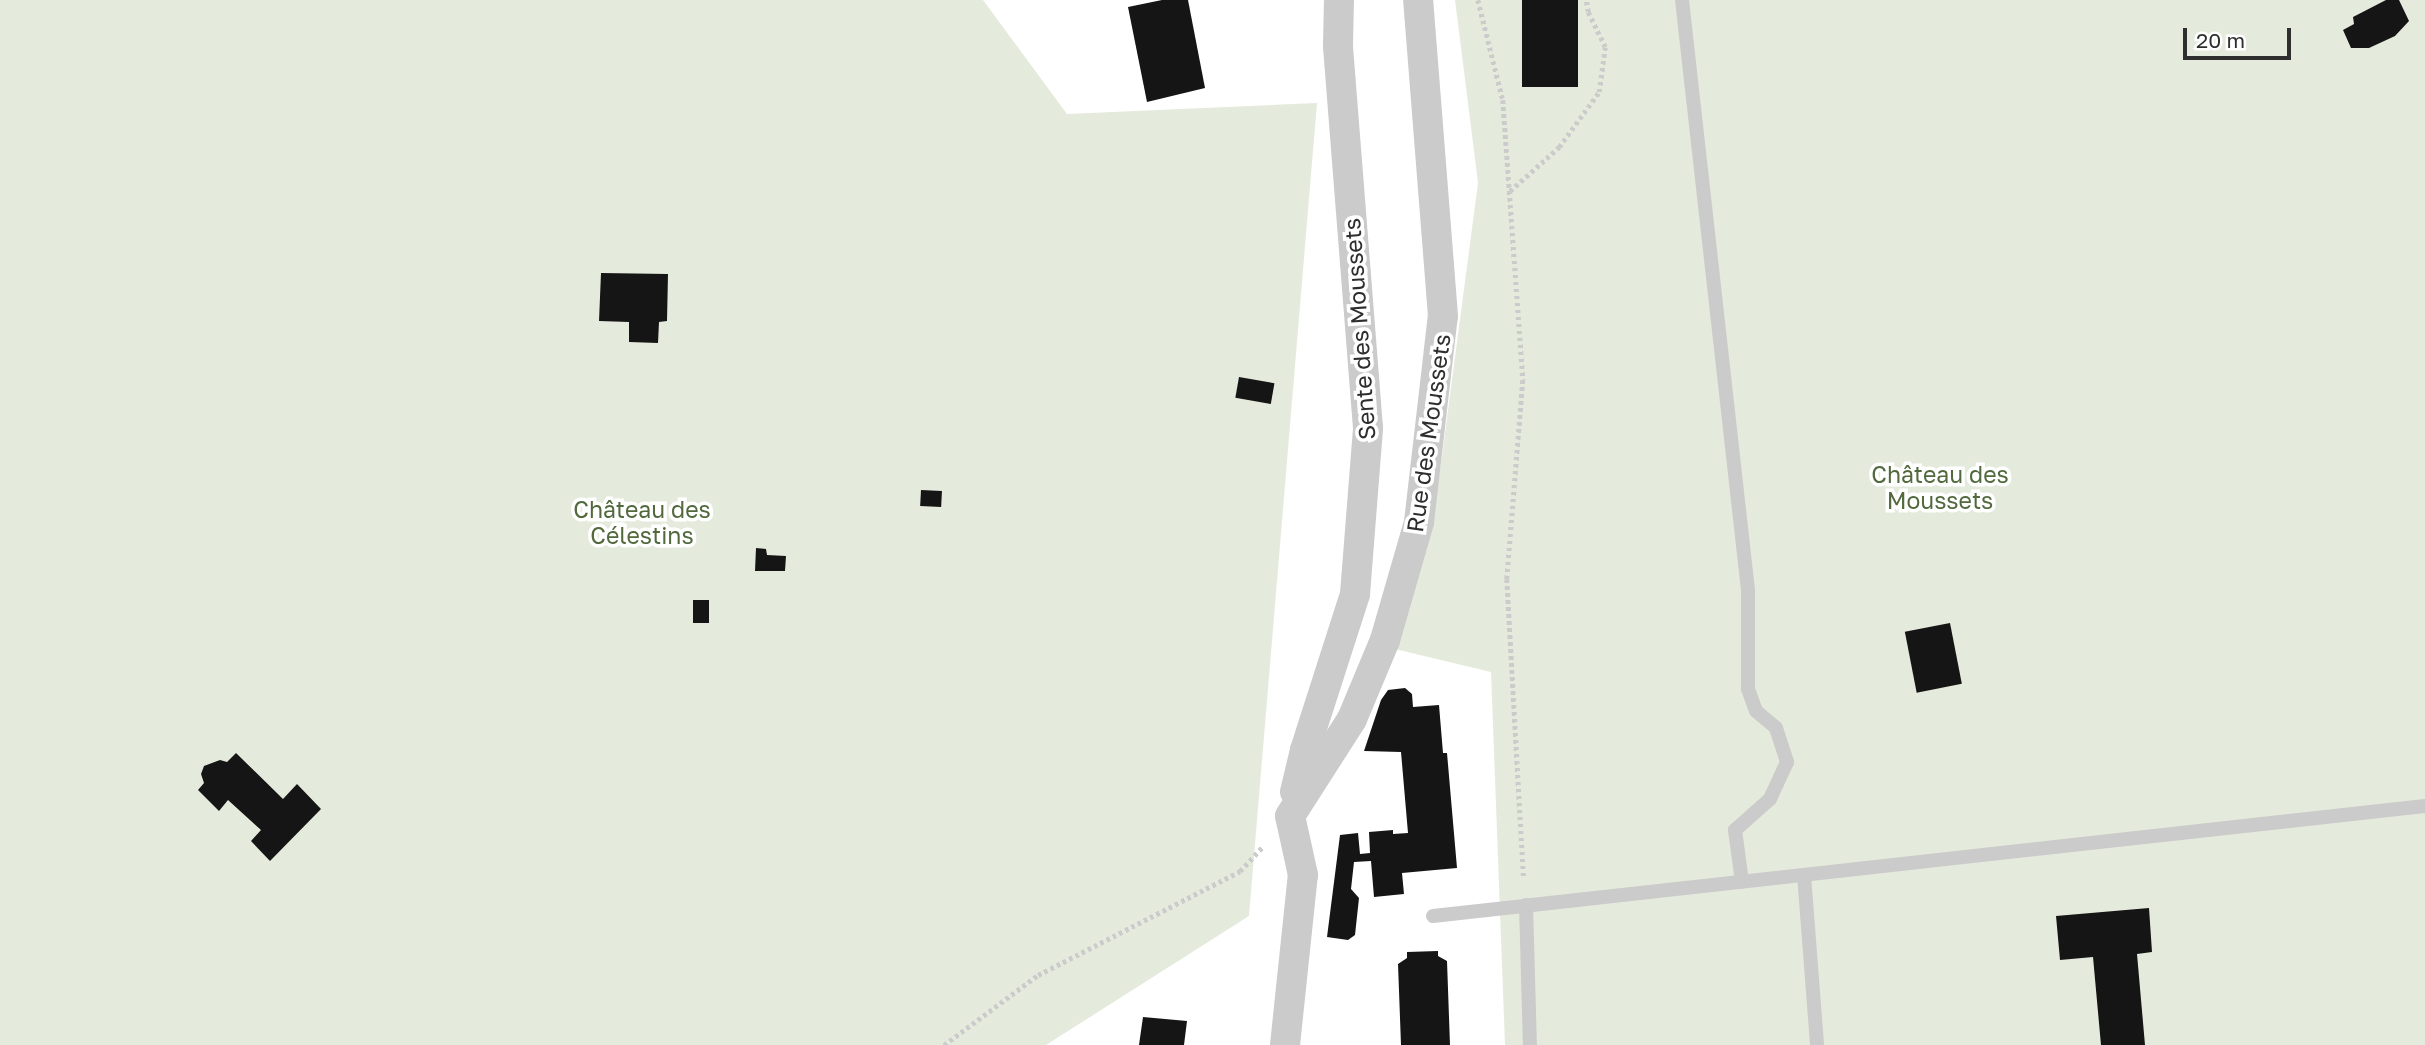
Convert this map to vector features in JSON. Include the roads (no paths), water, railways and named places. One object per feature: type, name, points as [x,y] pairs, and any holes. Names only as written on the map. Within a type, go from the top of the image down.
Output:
[{"type":"street","name":"Sente des Moussets","points":[[1290,816],[1305,750],[1355,594],[1368,428],[1338,46],[1339,0]]},
{"type":"street","name":"Rue des Moussets","points":[[1290,816],[1352,719],[1385,640],[1419,522],[1443,316],[1418,0]]},
{"type":"street","points":[[1285,1045],[1303,875],[1290,816]]},
{"type":"lane","points":[[1682,0],[1748,590],[1748,689],[1756,711],[1776,728],[1787,762],[1770,799],[1735,830],[1742,882]]},
{"type":"lane","points":[[1433,916],[2425,806]]},
{"type":"lane","points":[[1804,875],[1817,1045]]},
{"type":"lane","points":[[1526,905],[1530,1045]]},
{"type":"park label","name":"Château des Moussets","points":[[1940,487]]},
{"type":"park label","name":"Château des Célestins","points":[[642,522]]}]
